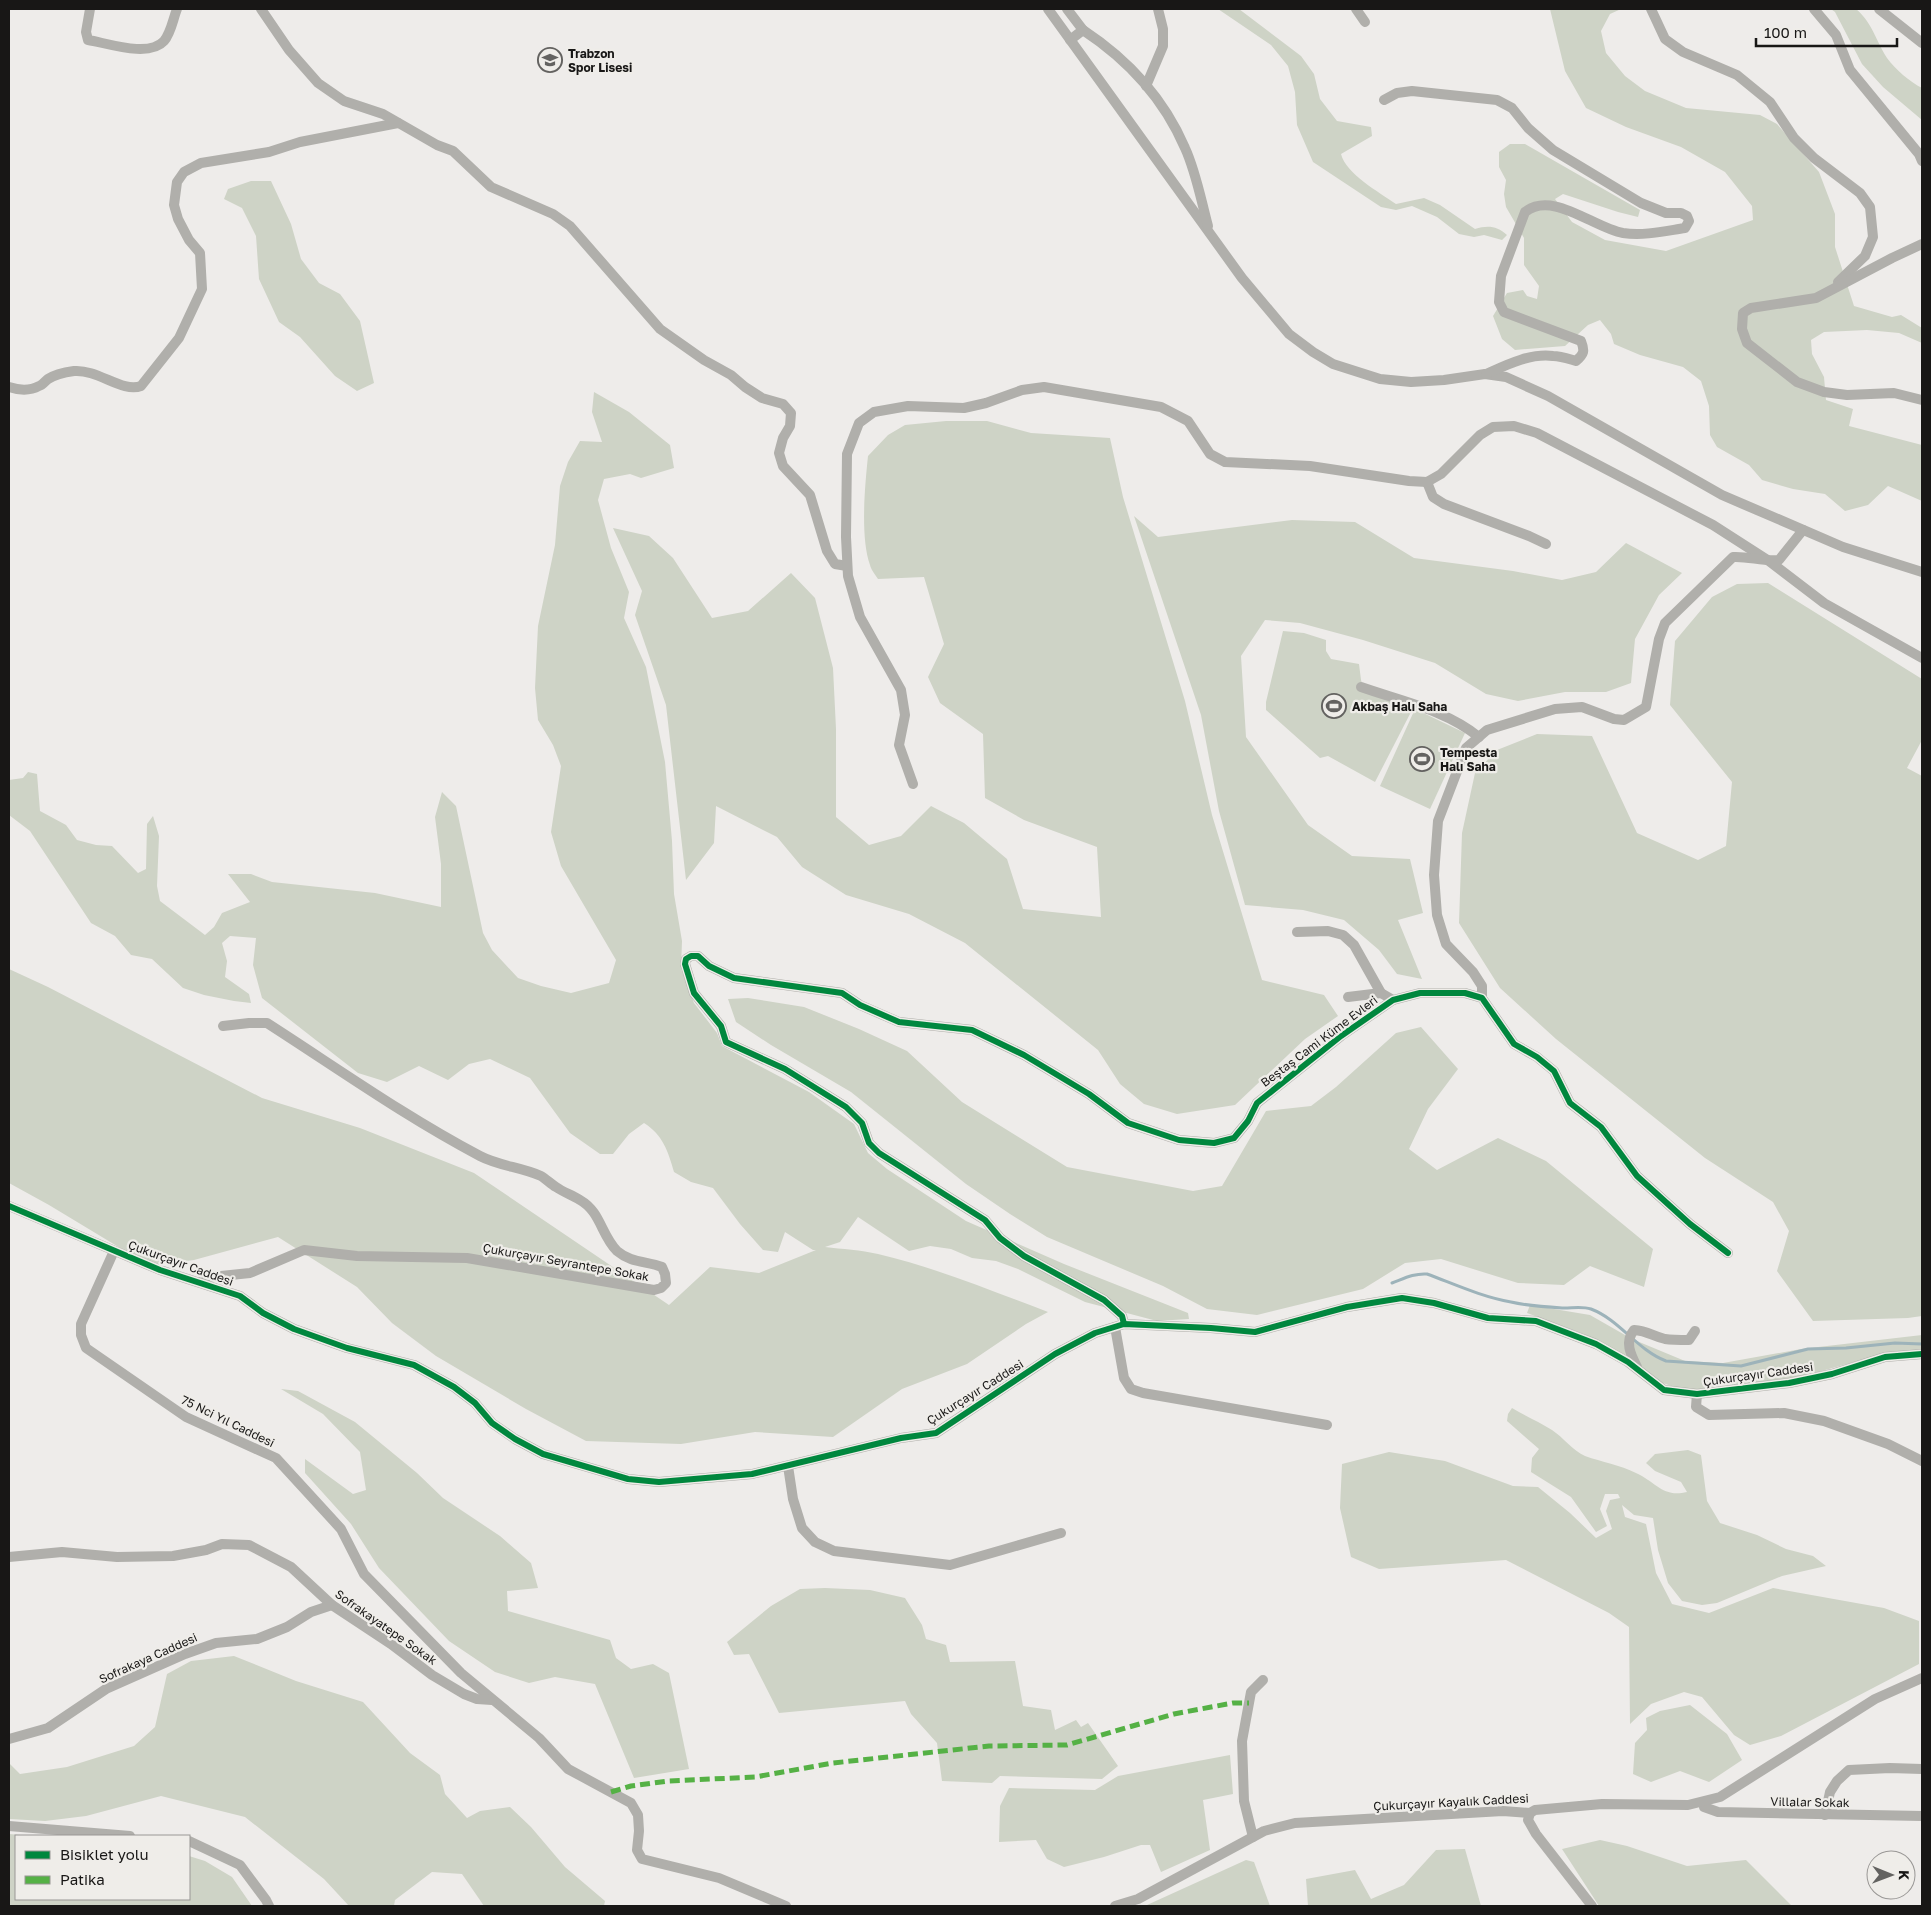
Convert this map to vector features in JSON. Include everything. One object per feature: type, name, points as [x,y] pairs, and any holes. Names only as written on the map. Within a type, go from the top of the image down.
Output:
[{"type":"street","points":[[90,9],[86,32],[88,40],[139,50],[156,48],[164,41],[172,24],[176,9]]},
{"type":"street","points":[[261,9],[289,50],[318,83],[344,101],[384,114],[437,145],[453,151],[491,187],[553,214],[570,226],[660,328],[704,360],[731,375],[744,387],[762,398],[783,404],[791,413],[790,426],[783,438],[778,453],[783,466],[810,495],[827,551],[836,564],[847,566]]},
{"type":"street","points":[[1048,9],[1247,285],[1288,334],[1333,364],[1353,372],[1380,379],[1404,381],[1444,380],[1485,374],[1515,361],[1529,358],[1552,355],[1576,362],[1583,355],[1584,349],[1581,341],[1504,312],[1499,302],[1501,276],[1525,212],[1533,205],[1554,206],[1622,233],[1648,234],[1685,228],[1689,221],[1688,216],[1666,213],[1641,202],[1554,150],[1528,128],[1512,108],[1497,100],[1412,91],[1396,93],[1384,100]]},
{"type":"street","points":[[1067,9],[1083,30],[1127,64],[1173,122],[1186,149],[1211,234]]},
{"type":"street","points":[[1146,86],[1163,46],[1163,29],[1158,9]]},
{"type":"street","points":[[1356,9],[1365,22]]},
{"type":"street","points":[[1651,9],[1665,39],[1683,52],[1736,75],[1770,102],[1794,138],[1814,158],[1860,193],[1870,207],[1873,237],[1865,256],[1828,292]]},
{"type":"street","points":[[1814,9],[1836,35],[1850,70],[1919,154],[1922,162]]},
{"type":"street","points":[[1879,9],[1922,43]]},
{"type":"street","points":[[1070,40],[1083,30]]},
{"type":"street","points":[[9,387],[19,390],[39,386],[49,378],[74,371],[96,374],[134,389],[141,386],[179,338],[202,288],[200,253],[178,219],[174,205],[177,182],[184,172],[201,163],[269,152],[300,142],[398,123]]},
{"type":"street","points":[[1922,244],[1816,298],[1751,308],[1743,313],[1742,329],[1747,344],[1796,382],[1824,392],[1847,396],[1894,393],[1922,400]]},
{"type":"street","points":[[1485,374],[1506,377],[1548,396],[1722,495],[1843,547],[1922,572]]},
{"type":"street","points":[[913,784],[899,744],[904,715],[901,690],[860,617],[848,576],[847,454],[859,423],[874,412],[908,406],[964,408],[986,403],[1022,390],[1044,387],[1161,408],[1188,421],[1210,454],[1226,462],[1310,466],[1409,481],[1427,482],[1441,474],[1480,436],[1493,427],[1514,426],[1537,433],[1713,525],[1769,561],[1824,603],[1922,658]]},
{"type":"street","points":[[1427,482],[1433,497],[1444,504],[1546,544]]},
{"type":"street","points":[[1728,1253],[1690,1224],[1637,1176],[1600,1127],[1570,1103],[1554,1071],[1537,1057],[1514,1044],[1482,998],[1482,986],[1473,972],[1446,944],[1437,915],[1434,875],[1438,821],[1466,748],[1487,730],[1555,709],[1582,707],[1624,720],[1634,716],[1646,707],[1659,639],[1665,622],[1733,558],[1745,556],[1769,561],[1779,560],[1803,530]]},
{"type":"street","points":[[1361,687],[1447,717],[1479,737]]},
{"type":"street","points":[[1296,932],[1328,931],[1343,935],[1354,945],[1381,994]]},
{"type":"street","name":"Beştaş Cami Küme Evleri","points":[[1119,1326],[1122,1316],[1104,1300],[1024,1256],[1000,1238],[985,1220],[879,1153],[870,1143],[862,1123],[846,1107],[785,1069],[726,1042],[721,1026],[694,993],[685,964],[686,959],[691,956],[698,956],[709,966],[734,978],[842,993],[860,1005],[899,1022],[972,1030],[1024,1055],[1089,1094],[1128,1123],[1179,1140],[1214,1143],[1234,1138],[1248,1121],[1256,1103],[1340,1036],[1393,1000],[1420,993],[1465,992],[1482,998]]},
{"type":"street","points":[[1348,997],[1381,994],[1393,1000]]},
{"type":"street","name":"Çukurçayır Seyrantepe Sokak","points":[[201,1282],[210,1277],[250,1273],[304,1250],[357,1256],[467,1258],[654,1290],[661,1288],[666,1283],[666,1274],[662,1267],[654,1264],[639,1263],[616,1250],[596,1213],[581,1200],[556,1187],[542,1177],[498,1164],[480,1156],[393,1104],[267,1023],[223,1026]]},
{"type":"street","name":"Çukurçayır Caddesi","points":[[9,1206],[160,1270],[240,1296],[264,1313],[294,1329],[347,1348],[414,1366],[454,1387],[500,1428],[515,1439],[543,1454],[628,1479],[659,1482],[752,1474],[901,1438],[936,1433],[1055,1354],[1095,1333],[1119,1326],[1210,1328],[1255,1332],[1347,1307],[1402,1298],[1434,1303],[1488,1318],[1536,1321],[1596,1344],[1639,1370],[1664,1390],[1697,1394],[1789,1382],[1832,1374],[1884,1357],[1922,1354]]},
{"type":"street","name":"75 Nci Yıl Caddesi","points":[[114,1251],[81,1324],[81,1335],[86,1348],[186,1417],[276,1458],[341,1529],[364,1574],[461,1673],[493,1700]]},
{"type":"street","points":[[1119,1326],[1124,1378],[1131,1388],[1143,1392],[1327,1425]]},
{"type":"street","points":[[1639,1370],[1630,1353],[1628,1343],[1634,1330],[1646,1331],[1656,1336],[1675,1340],[1689,1340],[1695,1332]]},
{"type":"street","points":[[1697,1394],[1696,1407],[1709,1415],[1784,1412],[1824,1420],[1888,1444],[1922,1461]]},
{"type":"street","points":[[788,1466],[793,1498],[802,1528],[815,1542],[834,1551],[950,1565],[1061,1532]]},
{"type":"street","name":"Sofrakayatepe Sokak","points":[[9,1556],[62,1552],[118,1557],[173,1556],[206,1550],[222,1544],[248,1546],[291,1567],[332,1605],[391,1644],[432,1675],[464,1694],[493,1700]]},
{"type":"street","name":"Sofrakaya Caddesi","points":[[9,1739],[48,1728],[106,1689],[185,1654],[216,1642],[258,1640],[287,1627],[311,1612],[332,1605]]},
{"type":"street","name":"Çukurçayır Kayalık Caddesi","points":[[1115,1906],[1134,1904],[1264,1831],[1303,1822],[1503,1811],[1530,1813],[1535,1810],[1602,1804],[1645,1806],[1688,1805],[1704,1802],[1720,1797],[1875,1699],[1922,1678]]},
{"type":"street","points":[[1254,1837],[1244,1801],[1242,1741],[1251,1692],[1263,1680]]},
{"type":"street","points":[[493,1700],[539,1738],[568,1770],[631,1803],[638,1815],[640,1831],[637,1850],[642,1860],[719,1878],[786,1906]]},
{"type":"street","points":[[1825,1815],[1830,1792],[1837,1781],[1849,1770],[1922,1769]]},
{"type":"street","name":"Villalar Sokak","points":[[1704,1802],[1704,1807],[1718,1812],[1922,1816]]},
{"type":"street","points":[[1530,1813],[1528,1820],[1536,1834],[1592,1906]]},
{"type":"street","points":[[9,1826],[118,1835]]},
{"type":"street","points":[[190,1841],[240,1865],[266,1900],[268,1906]]},
{"type":"shaded area","points":[[1218,9],[1239,9],[1301,56],[1314,74],[1320,99],[1337,121],[1371,127],[1372,136],[1341,154],[1349,169],[1364,182],[1396,204],[1424,198],[1440,205],[1475,229],[1492,227],[1507,235],[1502,240],[1484,235],[1474,237],[1459,234],[1437,217],[1412,206],[1396,210],[1381,207],[1313,162],[1297,125],[1295,92],[1288,66],[1271,45]]},
{"type":"shaded area","points":[[1550,9],[1621,9],[1610,14],[1601,31],[1606,53],[1625,76],[1645,91],[1686,108],[1760,115],[1777,124],[1819,172],[1835,214],[1835,247],[1854,306],[1892,317],[1901,315],[1922,328],[1922,343],[1899,333],[1867,330],[1824,332],[1811,340],[1812,354],[1824,377],[1826,400],[1853,409],[1849,426],[1922,445],[1922,501],[1888,486],[1868,505],[1845,511],[1825,494],[1793,489],[1762,480],[1749,465],[1717,447],[1710,435],[1709,406],[1701,381],[1683,367],[1640,355],[1614,344],[1611,334],[1600,320],[1588,325],[1565,346],[1515,350],[1502,339],[1493,316],[1507,293],[1523,290],[1527,296],[1537,299],[1539,286],[1524,265],[1524,238],[1506,207],[1504,194],[1506,180],[1499,167],[1499,152],[1510,144],[1525,144],[1640,210],[1638,217],[1563,194],[1555,199],[1572,222],[1605,240],[1666,251],[1753,220],[1752,206],[1725,172],[1681,147],[1626,127],[1586,108],[1565,71]]},
{"type":"shaded area","points":[[1831,9],[1856,9],[1870,26],[1890,62],[1898,71],[1922,88],[1922,120],[1883,87],[1862,64],[1835,12]]},
{"type":"shaded area","points":[[251,181],[271,181],[291,224],[301,259],[319,283],[340,294],[360,321],[374,383],[357,391],[335,376],[300,337],[279,322],[259,279],[256,236],[242,208],[224,199],[228,189]]},
{"type":"shaded area","points":[[594,392],[629,412],[670,445],[674,468],[641,478],[630,474],[604,479],[598,500],[611,548],[629,592],[624,618],[646,667],[665,762],[672,841],[674,894],[682,941],[681,969],[694,1003],[717,1033],[722,1046],[809,1092],[854,1124],[868,1153],[887,1169],[966,1221],[1064,1264],[1188,1313],[1189,1319],[1157,1321],[1085,1302],[1018,1269],[996,1261],[972,1258],[951,1249],[930,1246],[909,1251],[858,1217],[840,1242],[825,1247],[878,1254],[922,1266],[1048,1312],[1026,1324],[967,1364],[902,1389],[833,1437],[755,1432],[681,1444],[586,1441],[526,1409],[436,1356],[392,1323],[357,1287],[278,1237],[194,1260],[150,1266],[9,1183],[9,969],[48,987],[262,1098],[360,1128],[474,1173],[669,1305],[710,1267],[759,1273],[816,1250],[813,1250],[785,1232],[778,1252],[763,1250],[740,1224],[713,1188],[691,1182],[674,1172],[664,1144],[656,1133],[644,1123],[629,1134],[613,1154],[600,1154],[570,1133],[530,1078],[490,1059],[469,1064],[448,1080],[419,1066],[387,1082],[358,1073],[262,998],[253,965],[256,938],[230,936],[222,943],[227,961],[225,977],[249,994],[251,1003],[204,995],[183,988],[152,959],[131,955],[115,936],[91,923],[30,831],[9,815],[9,780],[23,778],[28,772],[37,774],[40,811],[66,825],[77,840],[96,845],[112,846],[138,873],[146,869],[147,824],[153,816],[159,836],[157,886],[160,901],[205,935],[214,927],[222,913],[250,902],[228,874],[251,874],[272,882],[375,893],[441,907],[441,864],[435,817],[442,792],[456,806],[483,933],[492,950],[518,978],[541,986],[571,993],[609,983],[616,960],[561,866],[551,832],[561,766],[553,745],[538,720],[535,688],[538,626],[555,545],[560,486],[568,462],[580,441],[602,442],[592,412]]},
{"type":"shaded area","points":[[946,421],[987,421],[1031,433],[1110,438],[1123,497],[1185,701],[1212,815],[1262,980],[1324,995],[1338,1016],[1305,1039],[1235,1105],[1177,1114],[1144,1104],[1120,1084],[1098,1050],[965,943],[909,914],[846,895],[802,867],[777,837],[716,806],[714,843],[686,880],[666,705],[635,615],[642,591],[613,528],[649,536],[673,558],[712,618],[748,611],[791,573],[815,598],[833,668],[836,729],[836,817],[869,845],[901,836],[931,806],[964,823],[1007,859],[1023,909],[1101,917],[1097,847],[1024,820],[985,798],[983,734],[940,703],[928,677],[944,644],[924,577],[878,579],[871,567],[867,553],[864,526],[868,456],[888,435],[905,425]]},
{"type":"shaded area","points":[[1134,516],[1158,537],[1292,520],[1355,522],[1414,558],[1513,571],[1562,580],[1596,572],[1626,543],[1682,573],[1659,595],[1635,639],[1631,683],[1606,692],[1565,692],[1518,701],[1486,694],[1435,663],[1363,640],[1300,623],[1265,620],[1241,656],[1246,737],[1308,825],[1352,856],[1410,859],[1423,913],[1398,920],[1422,979],[1397,974],[1379,950],[1344,920],[1303,910],[1245,905],[1219,811],[1201,715]]},
{"type":"shaded area","points":[[1768,583],[1922,679],[1922,740],[1907,768],[1922,776],[1922,1316],[1813,1321],[1777,1271],[1789,1231],[1773,1202],[1705,1158],[1556,1039],[1500,988],[1459,923],[1462,833],[1475,773],[1497,750],[1537,734],[1592,736],[1637,833],[1698,860],[1726,846],[1732,782],[1670,705],[1675,641],[1712,597],[1737,584]]},
{"type":"shaded area","name":"Akbaş Halı Saha","points":[[1283,631],[1304,633],[1326,640],[1326,651],[1331,659],[1359,664],[1364,690],[1412,710],[1375,782],[1328,756],[1320,758],[1266,710],[1266,702]]},
{"type":"shaded area","name":"Tempesta Halı Saha","points":[[1415,709],[1465,733],[1430,809],[1380,786]]},
{"type":"shaded area","points":[[748,998],[804,1007],[907,1051],[962,1102],[1067,1167],[1193,1191],[1222,1186],[1266,1111],[1311,1106],[1336,1087],[1396,1033],[1421,1027],[1458,1069],[1428,1109],[1409,1149],[1437,1170],[1498,1138],[1546,1161],[1653,1249],[1644,1287],[1590,1266],[1564,1285],[1518,1283],[1441,1259],[1405,1263],[1363,1289],[1257,1315],[1207,1309],[1163,1286],[1047,1237],[1010,1214],[966,1184],[851,1092],[736,1022],[728,999]]},
{"type":"shaded area","points":[[1530,1305],[1590,1315],[1632,1339],[1685,1361],[1723,1363],[1801,1349],[1922,1335],[1922,1350],[1890,1352],[1800,1377],[1694,1390],[1674,1387],[1660,1382],[1618,1352],[1584,1334],[1527,1313]]},
{"type":"shaded area","points":[[281,1389],[298,1391],[355,1422],[417,1473],[443,1498],[500,1536],[531,1563],[538,1588],[507,1591],[508,1611],[610,1640],[616,1658],[631,1669],[653,1664],[669,1673],[689,1769],[634,1778],[595,1684],[555,1677],[529,1683],[495,1672],[449,1641],[379,1568],[351,1524],[305,1473],[305,1459],[353,1494],[366,1490],[360,1452],[323,1414]]},
{"type":"shaded area","points":[[1512,1408],[1552,1430],[1576,1451],[1585,1456],[1630,1470],[1672,1493],[1687,1492],[1681,1482],[1655,1471],[1646,1463],[1655,1454],[1688,1450],[1701,1455],[1707,1501],[1720,1523],[1757,1535],[1786,1549],[1813,1556],[1826,1566],[1782,1576],[1717,1603],[1702,1605],[1682,1601],[1668,1583],[1658,1550],[1653,1518],[1634,1515],[1622,1505],[1625,1517],[1646,1524],[1656,1573],[1672,1604],[1709,1613],[1773,1588],[1884,1608],[1919,1621],[1919,1664],[1781,1736],[1750,1745],[1734,1735],[1702,1697],[1684,1692],[1651,1704],[1630,1724],[1629,1627],[1609,1613],[1506,1560],[1379,1569],[1351,1557],[1340,1508],[1342,1464],[1389,1452],[1445,1461],[1513,1486],[1538,1487],[1570,1513],[1596,1538],[1612,1529],[1606,1511],[1610,1500],[1620,1498],[1618,1494],[1605,1494],[1600,1509],[1607,1526],[1596,1532],[1571,1497],[1531,1472],[1532,1458],[1539,1449],[1507,1421],[1508,1414]]},
{"type":"shaded area","points":[[800,1589],[870,1590],[905,1598],[922,1625],[926,1639],[946,1645],[950,1662],[1015,1661],[1023,1706],[1051,1710],[1055,1730],[1076,1720],[1081,1727],[1088,1723],[1118,1766],[1102,1779],[1000,1776],[992,1783],[942,1781],[937,1743],[911,1714],[905,1701],[779,1713],[749,1654],[734,1655],[727,1642],[771,1606]]},
{"type":"shaded area","points":[[234,1656],[296,1681],[363,1702],[410,1753],[440,1775],[445,1794],[467,1818],[480,1811],[510,1807],[531,1827],[565,1867],[605,1901],[604,1906],[484,1906],[462,1874],[432,1872],[395,1900],[394,1906],[349,1906],[324,1879],[245,1817],[161,1796],[86,1816],[45,1821],[9,1819],[9,1763],[20,1774],[67,1767],[134,1746],[155,1727],[167,1674],[191,1661]]},
{"type":"shaded area","points":[[1690,1705],[1727,1734],[1742,1760],[1709,1782],[1680,1771],[1651,1782],[1633,1774],[1635,1743],[1647,1730],[1646,1718],[1660,1711]]},
{"type":"shaded area","points":[[1230,1755],[1233,1794],[1203,1800],[1210,1850],[1161,1872],[1150,1845],[1141,1845],[1064,1867],[1047,1859],[1036,1840],[999,1842],[1000,1806],[1009,1788],[1095,1790],[1118,1776]]},
{"type":"shaded area","points":[[9,1834],[20,1835],[15,1835],[15,1900],[190,1900],[190,1856],[205,1861],[232,1877],[252,1906],[9,1906]]},
{"type":"shaded area","points":[[1600,1840],[1627,1846],[1687,1866],[1746,1860],[1792,1906],[1599,1906],[1562,1849]]},
{"type":"shaded area","points":[[1465,1849],[1481,1906],[1308,1906],[1306,1879],[1355,1870],[1371,1899],[1404,1885],[1436,1850]]},
{"type":"shaded area","points":[[1246,1860],[1254,1862],[1270,1906],[1147,1905]]},
{"type":"waterway","points":[[1392,1283],[1413,1275],[1427,1274],[1500,1300],[1538,1306],[1591,1309],[1611,1320],[1646,1350],[1666,1361],[1741,1366],[1808,1349],[1846,1348],[1895,1343],[1922,1344]]},
{"type":"marked path","points":[[611,1792],[631,1786],[668,1781],[755,1777],[833,1763],[989,1746],[1067,1745],[1174,1714],[1233,1703],[1249,1703]]},
{"type":"cycle path","points":[[1124,1324],[1122,1316],[1104,1300],[1024,1256],[1000,1238],[985,1220],[879,1153],[869,1143],[862,1123],[846,1107],[785,1069],[726,1042],[721,1026],[694,993],[685,964],[686,959],[691,956],[698,956],[709,966],[734,978],[842,993],[860,1005],[899,1022],[972,1030],[1024,1055],[1089,1094],[1128,1123],[1179,1140],[1214,1143],[1234,1138],[1248,1121],[1257,1103],[1341,1036],[1393,1000],[1420,993],[1465,993],[1482,998],[1514,1044],[1537,1057],[1554,1071],[1570,1103],[1601,1127],[1637,1176],[1690,1224],[1728,1253]]},
{"type":"cycle path","points":[[9,1206],[160,1270],[240,1296],[263,1313],[294,1329],[347,1348],[414,1365],[454,1387],[475,1403],[492,1423],[515,1439],[543,1454],[628,1479],[659,1482],[752,1474],[901,1438],[936,1433],[1055,1354],[1095,1333],[1124,1324],[1255,1332],[1347,1307],[1402,1298],[1434,1303],[1488,1318],[1536,1321],[1596,1344],[1628,1362],[1664,1390],[1697,1394],[1789,1383],[1832,1374],[1885,1357],[1922,1354]]},
{"type":"place","name":"Trabzon Spor Lisesi","points":[[550,60]]},
{"type":"place","name":"Akbaş Halı Saha","points":[[1334,706]]},
{"type":"place","name":"Tempesta Halı Saha","points":[[1422,759]]}]
